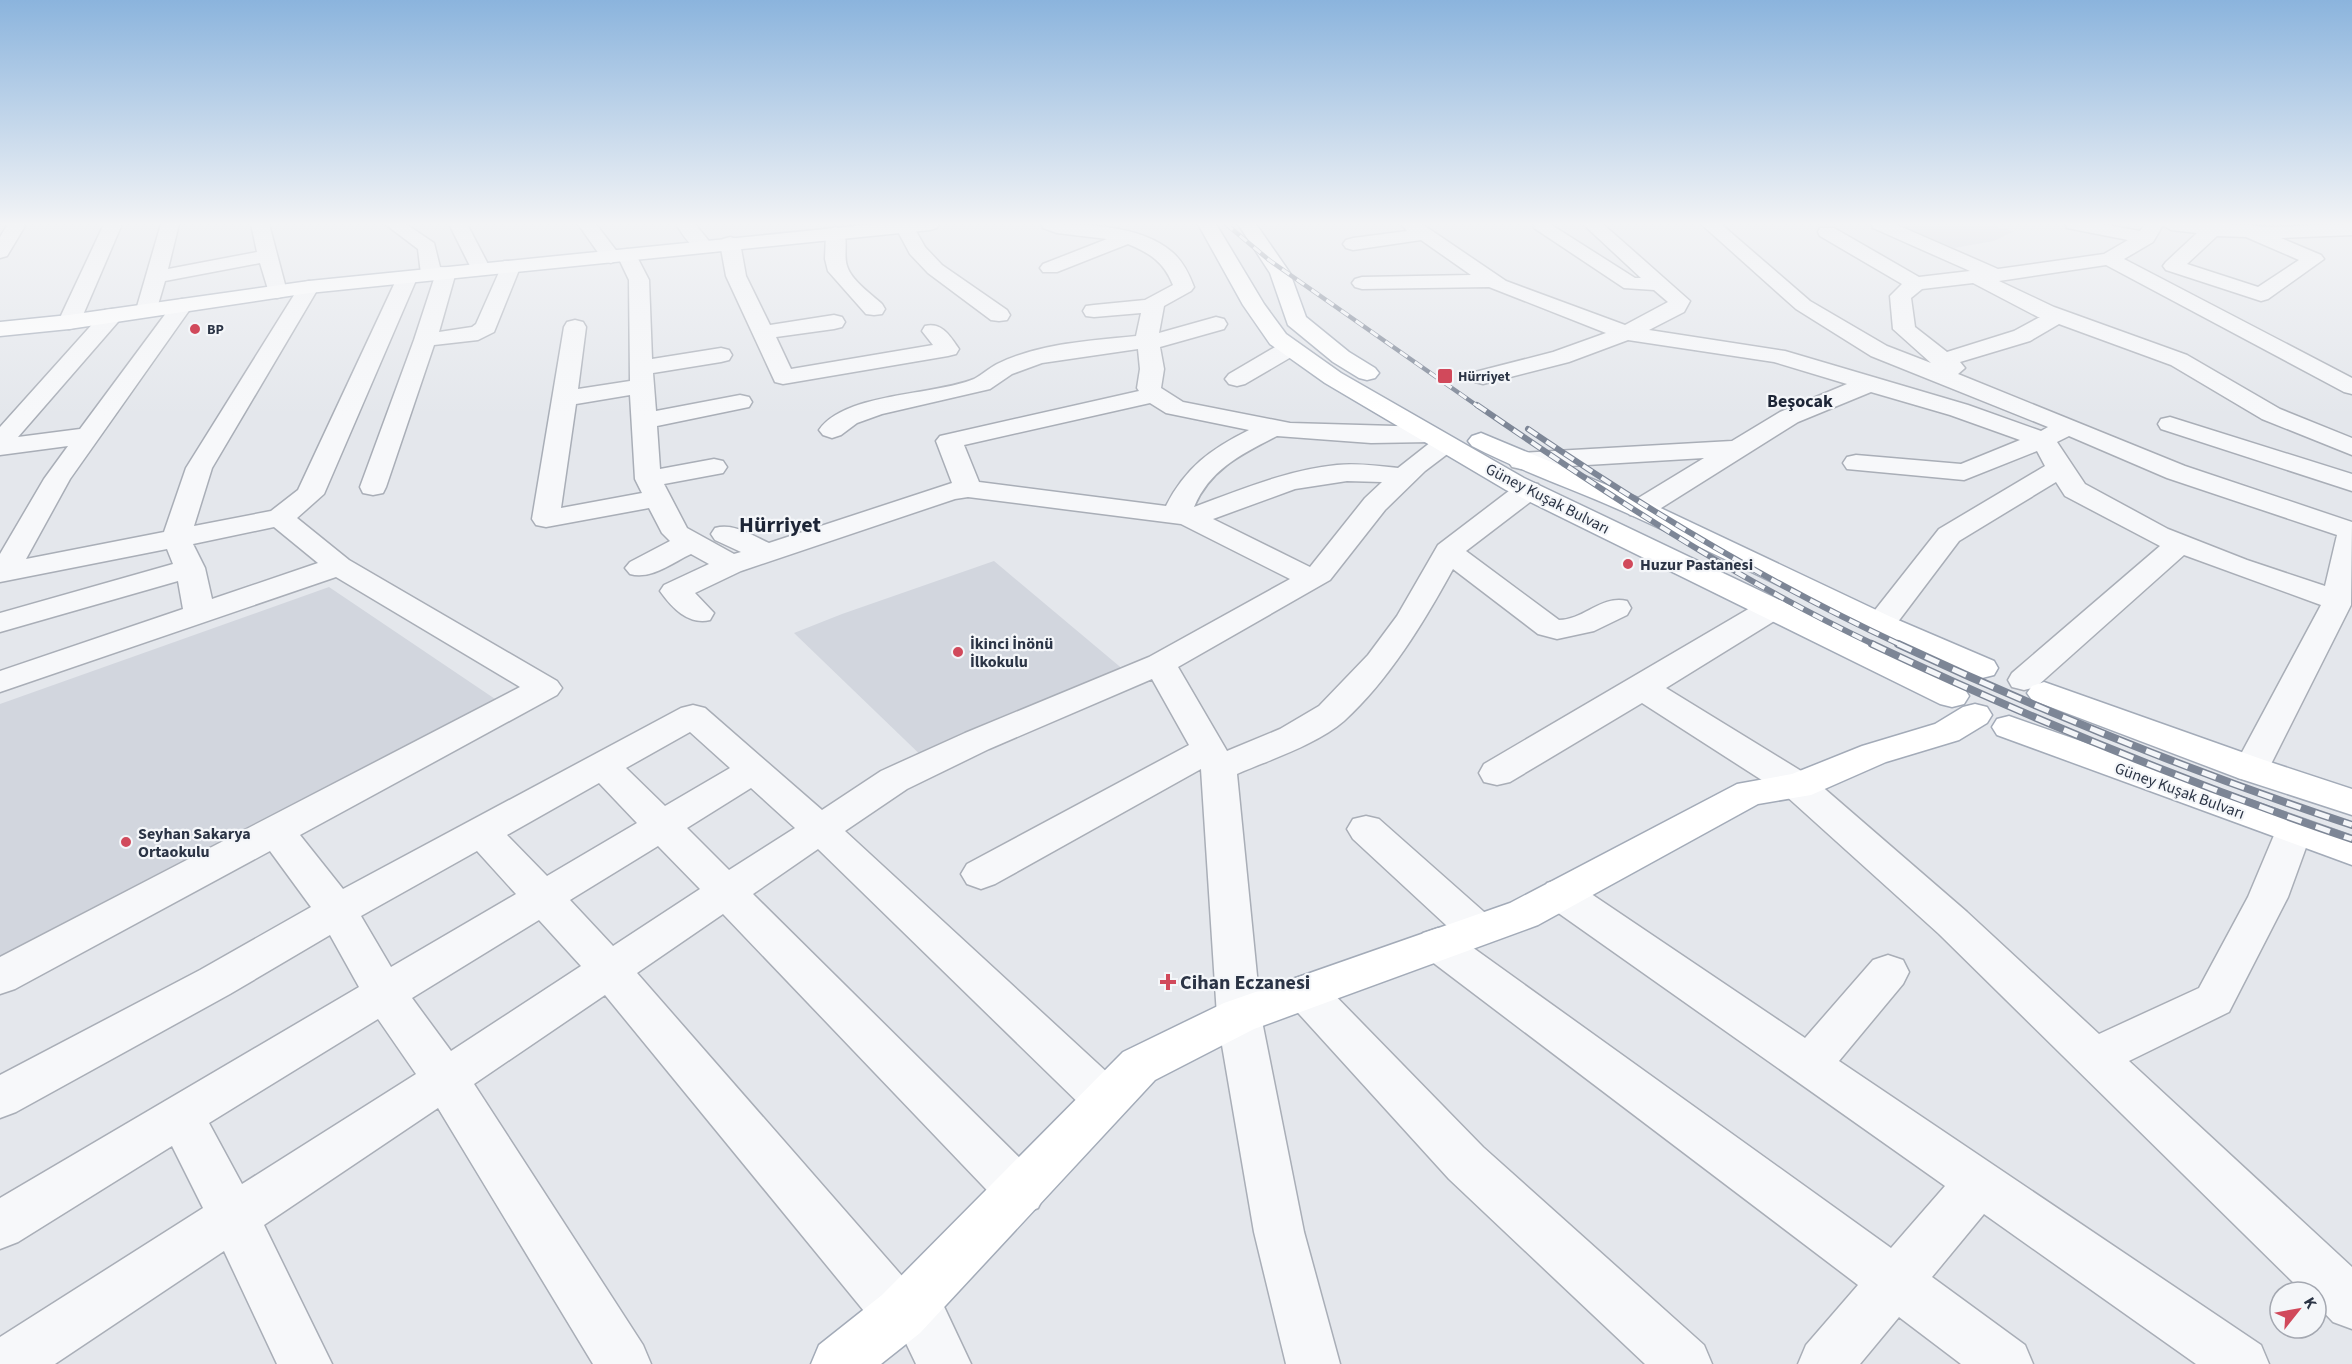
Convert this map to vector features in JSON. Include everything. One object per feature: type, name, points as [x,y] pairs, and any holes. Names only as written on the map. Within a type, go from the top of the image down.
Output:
[{"type":"main road","points":[[4,331],[305,288]]},
{"type":"main road","name":"Güney Kuşak Bulvarı","points":[[1244,288],[1278,339],[1333,378],[1437,439],[1525,476],[1640,509],[1880,624],[1982,668]]},
{"type":"main road","name":"Güney Kuşak Bulvarı","points":[[1285,288],[1296,320],[1341,357],[1525,476],[1773,609],[1979,713],[2352,851]]},
{"type":"main road","points":[[2034,687],[2051,703],[2054,713],[2050,720],[2033,727],[1979,713],[1947,686],[1949,678],[1956,672],[1967,668],[2000,670],[2034,687],[2251,769],[2352,802]]},
{"type":"main road","points":[[838,1364],[907,1307],[1021,1192],[1139,1066],[1239,1016],[1524,914],[1750,793],[1798,786],[1874,754],[1947,732],[1979,713]]},
{"type":"street","points":[[69,322],[84,288]]},
{"type":"street","points":[[147,310],[153,288]]},
{"type":"street","points":[[276,288],[277,292]]},
{"type":"street","points":[[199,612],[190,568],[176,538],[199,468],[309,288]]},
{"type":"street","points":[[2,573],[280,518],[310,495],[421,288]]},
{"type":"street","points":[[373,487],[425,340],[427,288]]},
{"type":"street","points":[[425,340],[478,333],[486,327],[502,288]]},
{"type":"street","points":[[639,288],[644,421],[653,489],[676,533],[731,565]]},
{"type":"street","points":[[741,288],[783,377],[948,349],[933,331]]},
{"type":"street","points":[[854,288],[874,309]]},
{"type":"street","points":[[961,288],[999,315]]},
{"type":"street","points":[[1183,288],[1154,303],[1148,342],[1152,369],[1149,388],[1154,395],[1175,408],[1290,431],[1437,439]]},
{"type":"street","points":[[1510,288],[1626,333],[1761,354],[1959,410],[2043,440],[2075,490],[2180,544],[2337,600]]},
{"type":"street","points":[[1483,377],[1561,357],[1626,333],[1676,307],[1679,301],[1664,288]]},
{"type":"street","points":[[1783,288],[1803,305],[1879,351],[2008,401],[2176,472],[2352,532],[2337,600],[2293,691],[2251,769]]},
{"type":"street","points":[[1910,288],[1900,296],[1904,329],[1941,361],[2008,401]]},
{"type":"street","points":[[2006,288],[2057,316],[2179,360],[2271,414],[2352,447]]},
{"type":"street","points":[[2163,288],[2352,387]]},
{"type":"street","points":[[2239,288],[2261,295],[2272,288]]},
{"type":"street","points":[[2,573],[57,479],[182,305]]},
{"type":"street","points":[[1094,311],[1153,306]]},
{"type":"street","points":[[0,442],[113,315]]},
{"type":"street","points":[[1941,361],[2022,336],[2057,316]]},
{"type":"street","points":[[762,333],[834,322]]},
{"type":"street","points":[[832,430],[848,418],[875,408],[982,384],[1004,369],[1036,357],[1070,350],[1148,342],[1216,324]]},
{"type":"street","points":[[575,327],[546,519],[653,489],[714,467]]},
{"type":"street","points":[[1761,354],[1849,333]]},
{"type":"street","points":[[774,359],[881,339]]},
{"type":"street","points":[[1237,379],[1290,348]]},
{"type":"street","points":[[565,398],[721,355]]},
{"type":"street","points":[[1640,509],[1789,417],[1869,384]]},
{"type":"street","points":[[968,489],[950,441],[1154,395]]},
{"type":"street","points":[[644,421],[740,402]]},
{"type":"street","points":[[2170,423],[2352,483]]},
{"type":"street","points":[[1856,463],[1964,472],[2043,440],[2068,426]]},
{"type":"street","points":[[1182,516],[1186,490],[1198,473],[1224,453],[1273,428]]},
{"type":"street","points":[[0,447],[88,436]]},
{"type":"street","points":[[7,1364],[445,1079],[894,780],[977,741],[1160,664],[1320,574],[1375,504],[1405,476],[1437,439]]},
{"type":"street","points":[[981,874],[1214,759],[1292,737],[1331,714],[1379,662],[1411,618],[1448,551],[1525,476],[1737,449]]},
{"type":"street","points":[[1880,624],[1949,536],[2060,468]]},
{"type":"street","points":[[699,613],[675,591],[731,565],[950,492],[968,489],[1182,516],[1200,514],[1279,486],[1313,477],[1341,473],[1405,476]]},
{"type":"street","points":[[1182,516],[1312,579]]},
{"type":"street","points":[[0,977],[545,688],[339,566],[280,518]]},
{"type":"street","points":[[725,534],[767,553]]},
{"type":"street","points":[[640,568],[691,542]]},
{"type":"street","points":[[2034,687],[2180,544]]},
{"type":"street","points":[[1448,551],[1549,627],[1567,631],[1616,608]]},
{"type":"street","points":[[0,681],[339,566]]},
{"type":"street","points":[[0,622],[190,568]]},
{"type":"street","points":[[1497,773],[1773,609]]},
{"type":"street","points":[[1160,664],[1214,759],[1239,1016],[1279,1232],[1313,1364]]},
{"type":"street","points":[[1642,688],[1798,786],[1953,923],[2352,1303]]},
{"type":"street","points":[[0,1098],[215,982],[337,911],[483,834],[693,716],[820,829],[1107,1100]]},
{"type":"street","points":[[603,766],[1021,1192]]},
{"type":"street","points":[[0,1225],[754,770]]},
{"type":"street","points":[[1366,829],[1458,937],[1896,1281],[2006,1364]]},
{"type":"street","points":[[2094,1057],[2214,1000],[2268,897],[2293,831]]},
{"type":"street","points":[[277,832],[337,911],[384,993],[445,1079],[624,1364]]},
{"type":"street","points":[[483,834],[609,969],[907,1307],[944,1364]]},
{"type":"street","points":[[1561,894],[2242,1364]]},
{"type":"street","points":[[1809,1065],[1888,972]]},
{"type":"street","points":[[1305,992],[1466,1163],[1685,1364]]},
{"type":"street","points":[[181,1116],[305,1364]]},
{"type":"street","points":[[1825,1364],[1980,1182]]},
{"type":"shaded area","name":"İkinci İnönü İlkokulu","points":[[994,561],[1125,671],[931,765],[794,633]]},
{"type":"shaded area","name":"Seyhan Sakarya Ortaokulu","points":[[329,587],[504,705],[0,979],[0,704]]},
{"type":"railway","points":[[1309,288],[1479,407]]},
{"type":"railway","points":[[1477,405],[1622,502],[1721,563],[1875,645]]},
{"type":"railway","points":[[1528,429],[1618,488],[1710,544],[1804,597],[1901,645]]},
{"type":"railway","points":[[1872,644],[1990,698],[2109,748],[2352,839]]},
{"type":"railway","points":[[1898,644],[2010,694],[2179,764],[2352,825]]},
{"type":"place","name":"BP","points":[[195,329]]},
{"type":"place","name":"Hürriyet","points":[[1445,376]]},
{"type":"place","name":"Huzur Pastanesi","points":[[1628,564]]},
{"type":"place","name":"İkinci İnönü İlkokulu","points":[[958,652]]},
{"type":"place","name":"Seyhan Sakarya Ortaokulu","points":[[126,842]]},
{"type":"place","name":"Cihan Eczanesi","points":[[1168,982]]},
{"type":"district","name":"Beşocak","points":[[1800,401]]},
{"type":"district","name":"Hürriyet","points":[[780,524]]}]
